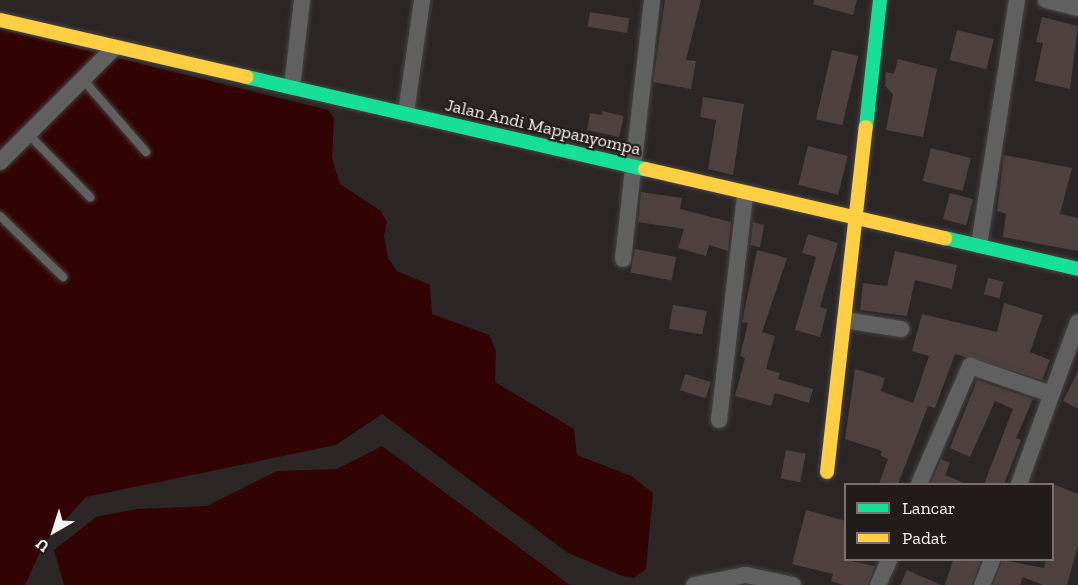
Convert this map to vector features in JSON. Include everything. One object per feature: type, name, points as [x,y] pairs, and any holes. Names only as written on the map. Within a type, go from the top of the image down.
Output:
[{"type":"street","points":[[292,87],[302,0]]},
{"type":"street","points":[[406,113],[422,0]]},
{"type":"street","points":[[623,259],[631,165],[652,0]]},
{"type":"street","points":[[827,472],[880,0]]},
{"type":"street","points":[[979,245],[1017,0]]},
{"type":"street","points":[[1046,0],[1078,8]]},
{"type":"street","name":"Jalan Andi Mappanyompa","points":[[0,20],[631,165],[745,196],[979,245],[1078,269]]},
{"type":"street","points":[[0,162],[85,82],[114,48]]},
{"type":"street","points":[[719,420],[745,196]]},
{"type":"street","points":[[845,320],[901,329]]},
{"type":"street","points":[[1019,483],[1078,322]]},
{"type":"street","points":[[919,483],[970,366],[1051,394]]},
{"type":"street","points":[[878,585],[889,561]]},
{"type":"street","points":[[982,585],[992,561]]},
{"type":"street","points":[[694,585],[746,575],[793,585]]},
{"type":"lane","points":[[85,82],[146,152]]},
{"type":"lane","points":[[30,136],[90,196]]},
{"type":"lane","points":[[0,216],[63,278]]},
{"type":"shaded area","points":[[0,29],[328,110],[334,118],[332,158],[340,184],[381,211],[387,222],[384,236],[388,258],[397,271],[430,285],[432,314],[489,335],[496,351],[495,382],[574,429],[577,455],[631,476],[653,493],[646,569],[634,578],[622,576],[568,553],[382,414],[336,445],[86,497],[44,543],[25,585],[0,585]]},
{"type":"shaded area","points":[[382,446],[570,585],[64,585],[54,550],[96,517],[137,509],[207,506],[277,471],[337,469]]},
{"type":"building","points":[[665,0],[701,0],[686,60],[696,61],[691,89],[653,82]]},
{"type":"building","points":[[814,0],[857,0],[853,15],[813,4]]},
{"type":"building","points":[[590,12],[630,18],[627,33],[588,27]]},
{"type":"building","points":[[1042,17],[1078,26],[1070,89],[1035,81],[1043,43],[1036,42]]},
{"type":"building","points":[[957,30],[994,39],[986,69],[950,60]]},
{"type":"building","points":[[832,50],[858,56],[842,125],[816,119]]},
{"type":"building","points":[[898,59],[937,69],[923,137],[886,130],[893,94],[885,86],[886,72],[894,74]]},
{"type":"building","points":[[703,97],[744,104],[733,175],[708,169],[716,120],[700,117]]},
{"type":"building","points":[[602,111],[624,116],[619,137],[587,130],[590,113],[602,115]]},
{"type":"building","points":[[808,146],[848,156],[838,195],[798,185]]},
{"type":"building","points":[[931,148],[971,158],[963,191],[923,181]]},
{"type":"building","points":[[1004,155],[1072,168],[1060,214],[1078,218],[1078,251],[1003,237],[1006,214],[997,211]]},
{"type":"building","points":[[641,192],[682,198],[680,209],[731,222],[728,251],[709,245],[706,256],[678,248],[684,229],[638,222]]},
{"type":"building","points":[[950,193],[973,199],[966,225],[943,219]]},
{"type":"building","points":[[753,222],[764,225],[760,247],[750,245]]},
{"type":"building","points":[[808,234],[838,243],[820,307],[827,309],[820,337],[795,330],[816,257],[802,253]]},
{"type":"building","points":[[635,249],[676,257],[672,281],[630,273]]},
{"type":"building","points":[[757,250],[787,258],[762,332],[775,336],[766,369],[780,373],[778,379],[813,389],[809,403],[775,393],[771,406],[735,396],[745,358],[740,356],[748,323],[742,322]]},
{"type":"building","points":[[895,251],[957,265],[952,289],[915,280],[907,316],[860,310],[863,283],[887,286]]},
{"type":"building","points":[[988,278],[1004,282],[999,298],[984,294]]},
{"type":"building","points":[[1004,303],[1043,315],[1030,352],[1050,360],[1042,380],[955,354],[935,408],[928,406],[898,483],[879,483],[888,459],[880,455],[882,451],[845,439],[855,369],[885,378],[881,391],[913,403],[929,356],[912,351],[922,314],[997,332]]},
{"type":"building","points":[[673,305],[706,311],[702,335],[669,329]]},
{"type":"building","points":[[1078,371],[1078,409],[1063,401]]},
{"type":"building","points":[[685,374],[711,382],[706,398],[680,390]]},
{"type":"building","points":[[977,380],[1033,399],[1016,438],[1021,440],[1004,483],[984,483],[1013,409],[995,401],[970,457],[950,448]]},
{"type":"building","points":[[786,450],[806,454],[800,482],[780,478]]},
{"type":"building","points":[[941,459],[950,463],[945,475],[964,483],[930,483]]},
{"type":"building","points":[[1054,484],[1078,494],[1078,545],[1067,585],[1043,585],[1023,577],[1020,585],[993,585],[1002,561],[1044,568],[1046,561],[1054,561]]},
{"type":"building","points":[[806,510],[844,520],[844,561],[875,566],[868,585],[843,585],[831,581],[833,574],[792,564]]},
{"type":"building","points":[[953,561],[981,561],[972,585],[945,585]]},
{"type":"building","points":[[907,570],[941,585],[900,585]]},
{"type":"traffic: fast","points":[[866,127],[880,0]]},
{"type":"traffic: fast","points":[[246,77],[645,169]]},
{"type":"traffic: fast","points":[[945,238],[1078,269]]},
{"type":"traffic: slow","points":[[0,20],[246,77]]},
{"type":"traffic: slow","points":[[827,472],[866,127]]},
{"type":"traffic: slow","points":[[645,169],[945,238]]}]
